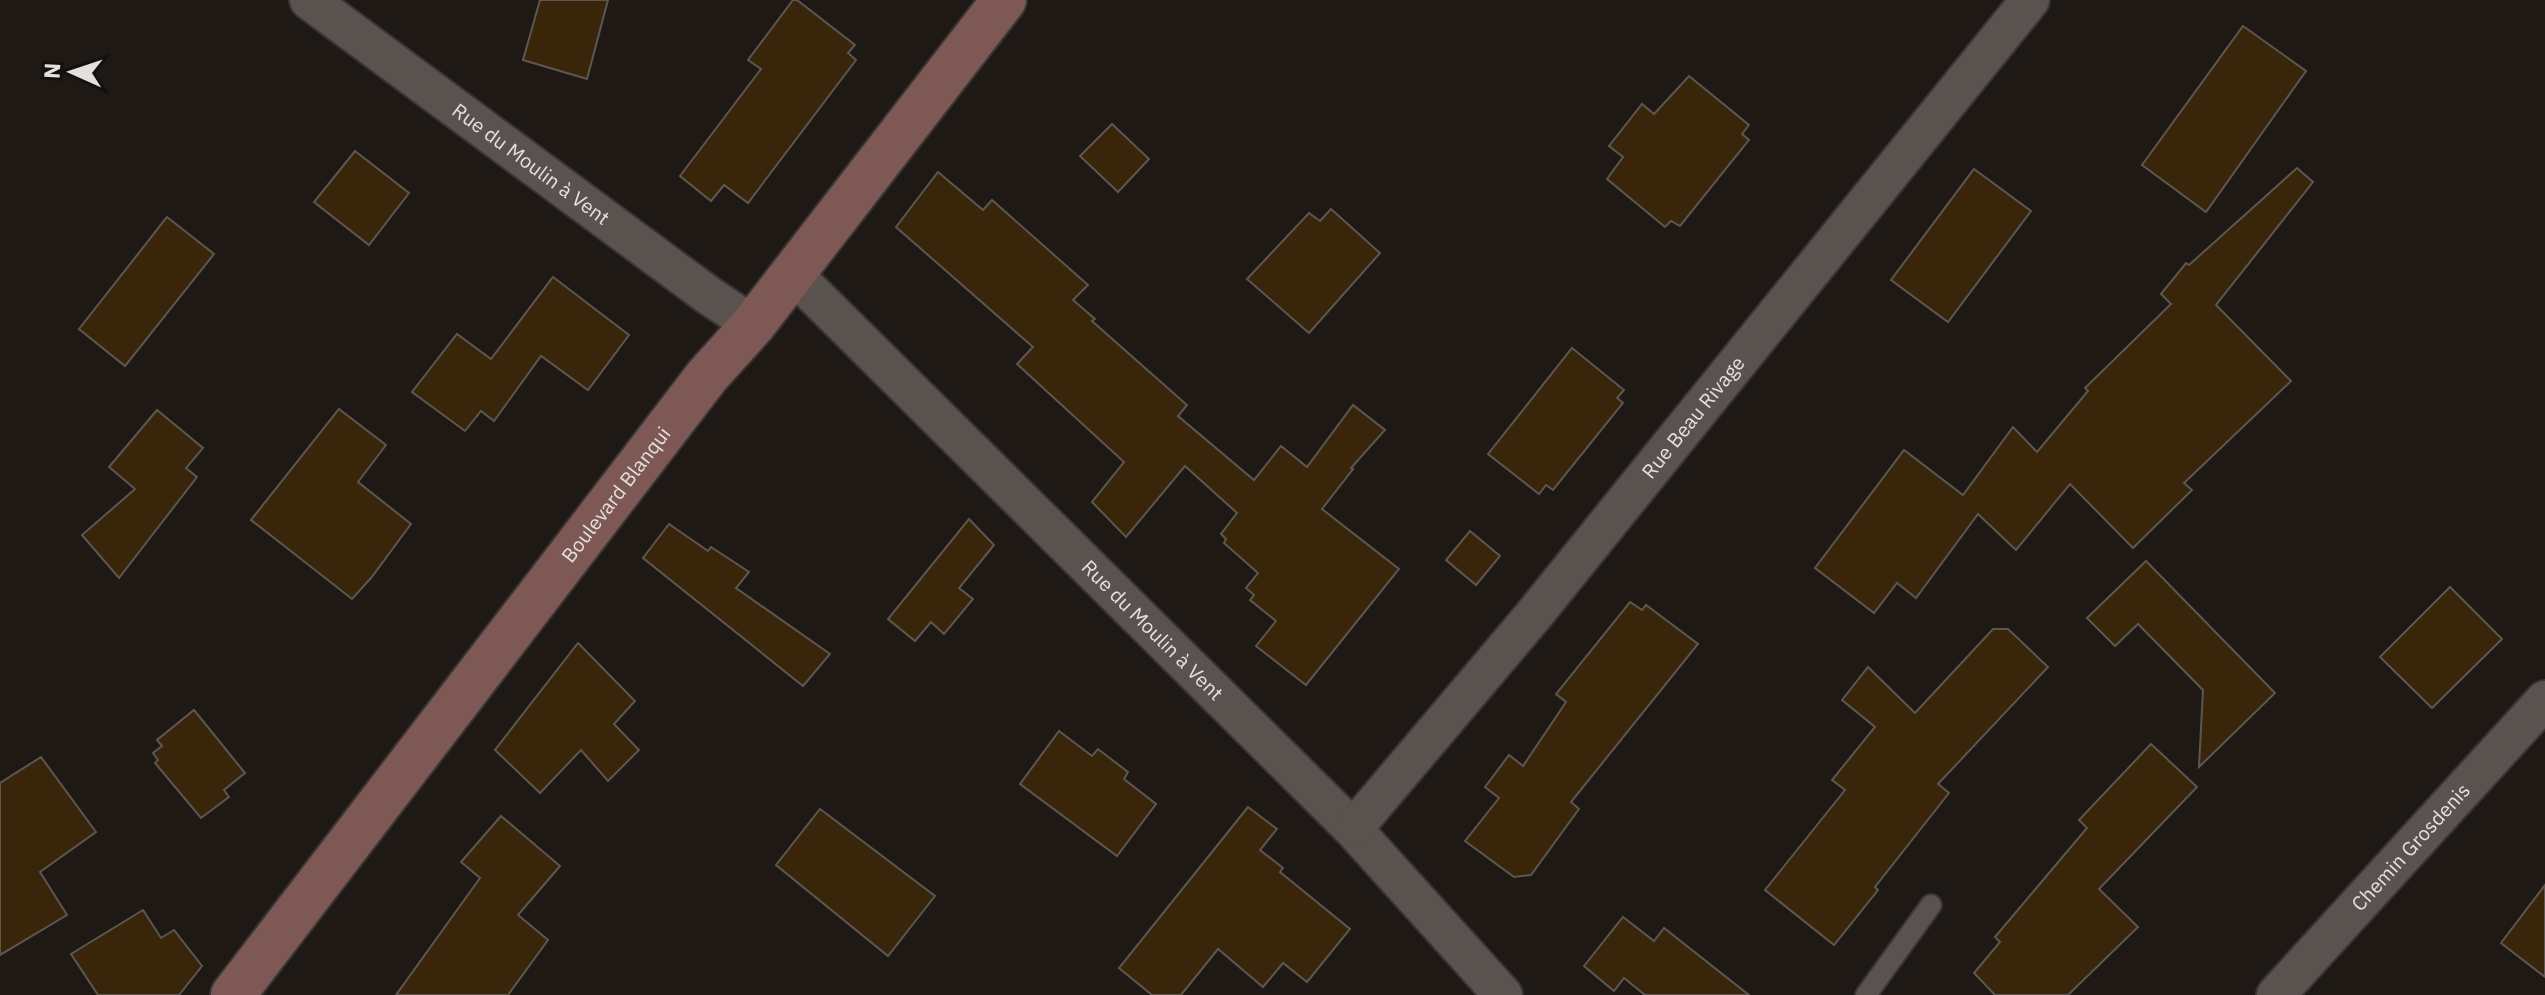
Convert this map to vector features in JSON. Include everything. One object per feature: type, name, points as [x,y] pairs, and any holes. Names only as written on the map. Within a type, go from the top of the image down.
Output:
[{"type":"street","name":"Rue du Moulin à Vent","points":[[309,0],[753,325]]},
{"type":"street","name":"Boulevard Blanqui","points":[[233,995],[698,389],[753,325],[1004,0]]},
{"type":"street","name":"Rue Beau Rivage","points":[[1353,829],[1533,616],[2030,0]]},
{"type":"street","name":"Rue du Moulin à Vent","points":[[793,274],[1353,829],[1503,995]]},
{"type":"street","name":"Chemin Grosdenis","points":[[2276,995],[2545,700]]},
{"type":"lane","points":[[1866,995],[1931,905]]},
{"type":"building","points":[[540,0],[608,0],[587,79],[523,60]]},
{"type":"building","points":[[793,0],[855,45],[848,53],[856,60],[748,203],[724,185],[711,201],[680,176],[761,69],[748,60]]},
{"type":"building","points":[[2243,26],[2306,71],[2206,212],[2142,165]]},
{"type":"building","points":[[1689,76],[1749,125],[1742,134],[1749,140],[1680,226],[1671,221],[1665,227],[1607,179],[1623,157],[1609,146],[1642,104],[1654,114]]},
{"type":"building","points":[[1112,124],[1149,159],[1118,192],[1080,156]]},
{"type":"building","points":[[355,151],[409,193],[369,245],[314,202]]},
{"type":"building","points":[[2297,168],[2313,182],[2216,305],[2291,381],[2184,483],[2192,490],[2133,548],[2070,484],[2016,550],[1978,514],[1916,598],[1897,583],[1874,613],[1815,568],[1904,450],[1963,495],[2013,427],[2037,452],[2088,391],[2085,388],[2171,304],[2161,294],[2186,263],[2189,265]]},
{"type":"building","points":[[1974,169],[2031,211],[1948,322],[1891,280]]},
{"type":"building","points":[[938,172],[983,210],[992,200],[1088,285],[1073,300],[1095,319],[1092,321],[1187,405],[1178,416],[1254,480],[1281,446],[1307,467],[1353,405],[1385,430],[1351,468],[1322,509],[1399,569],[1306,685],[1256,646],[1276,621],[1250,600],[1254,595],[1246,588],[1258,573],[1224,543],[1226,539],[1221,534],[1237,513],[1185,466],[1126,537],[1092,502],[1124,462],[1017,364],[1033,347],[896,227]]},
{"type":"building","points":[[1331,209],[1380,253],[1309,333],[1247,279],[1309,213],[1320,221]]},
{"type":"building","points":[[167,217],[214,254],[125,366],[79,329]]},
{"type":"building","points":[[553,277],[629,335],[588,390],[541,356],[494,421],[481,411],[465,431],[412,392],[457,334],[491,359]]},
{"type":"building","points":[[1572,348],[1624,390],[1617,398],[1623,403],[1553,490],[1546,485],[1539,494],[1488,454]]},
{"type":"building","points":[[339,409],[386,445],[358,482],[411,524],[352,599],[251,520]]},
{"type":"building","points":[[157,410],[203,448],[186,468],[197,477],[119,578],[82,535],[135,489],[109,467]]},
{"type":"building","points":[[969,519],[994,545],[959,588],[973,599],[944,634],[931,622],[915,641],[888,619]]},
{"type":"building","points":[[669,524],[708,551],[711,547],[749,572],[736,588],[830,654],[803,686],[643,558]]},
{"type":"building","points":[[1470,531],[1500,556],[1476,585],[1446,560]]},
{"type":"building","points":[[2146,561],[2275,693],[2199,767],[2203,690],[2138,624],[2115,646],[2087,618]]},
{"type":"building","points":[[2450,587],[2502,639],[2432,708],[2380,657]]},
{"type":"building","points":[[1630,602],[1642,610],[1646,605],[1698,644],[1571,802],[1579,809],[1531,875],[1514,877],[1465,841],[1499,798],[1485,787],[1509,755],[1523,766],[1566,702],[1556,694]]},
{"type":"building","points":[[1993,629],[2008,629],[2048,667],[1938,784],[1949,793],[1834,945],[1765,890],[1845,790],[1832,780],[1875,727],[1842,700],[1868,667],[1915,713]]},
{"type":"building","points":[[578,643],[635,701],[614,724],[639,750],[608,781],[581,750],[540,793],[495,750]]},
{"type":"building","points":[[194,710],[245,773],[224,790],[229,797],[201,818],[155,763],[158,760],[153,753],[162,746],[157,740]]},
{"type":"building","points":[[1059,731],[1092,756],[1098,749],[1128,772],[1124,779],[1156,804],[1117,856],[1020,784]]},
{"type":"building","points":[[2151,744],[2197,787],[2099,889],[2138,927],[2068,995],[1995,995],[1974,973],[2000,942],[1995,937],[2087,828],[2079,820]]},
{"type":"building","points":[[41,757],[96,832],[40,872],[67,915],[0,955],[0,783]]},
{"type":"building","points":[[1248,807],[1277,829],[1260,850],[1283,868],[1280,872],[1350,929],[1307,982],[1283,963],[1263,987],[1218,949],[1181,995],[1152,995],[1119,968]]},
{"type":"building","points":[[820,809],[935,896],[888,956],[776,865]]},
{"type":"building","points":[[501,816],[560,866],[518,915],[548,940],[508,995],[396,995],[480,878],[461,862]]},
{"type":"building","points":[[2545,885],[2545,977],[2501,943]]},
{"type":"building","points":[[143,910],[161,938],[174,930],[202,966],[179,995],[98,995],[71,954]]},
{"type":"building","points":[[1623,917],[1654,941],[1664,928],[1749,995],[1645,995],[1624,978],[1614,991],[1584,966]]}]
